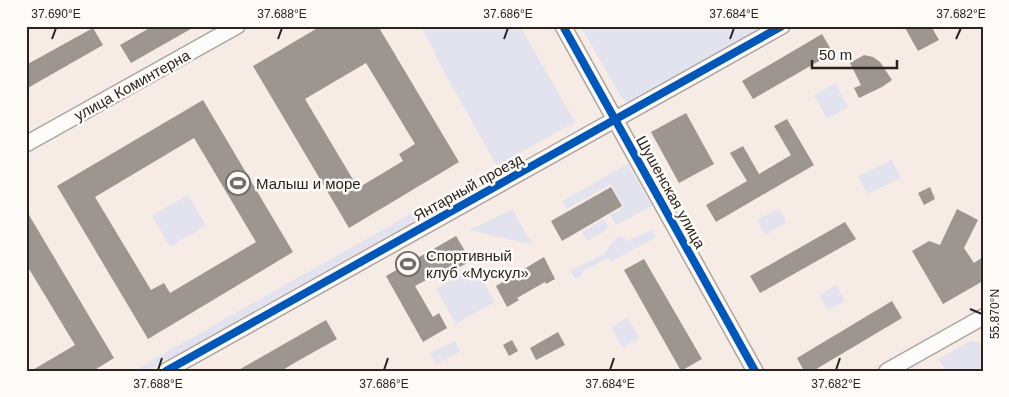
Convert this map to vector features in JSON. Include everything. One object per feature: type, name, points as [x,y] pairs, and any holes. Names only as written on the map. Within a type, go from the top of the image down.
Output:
[{"type":"street","name":"улица Коминтерна","points":[[26,144],[237,26]]},
{"type":"street","name":"Шушенская улица","points":[[563,26],[755,371]]},
{"type":"street","name":"Янтарный проезд","points":[[166,371],[782,26]]},
{"type":"street","points":[[887,371],[983,317]]},
{"type":"shaded area","points":[[420,26],[520,26],[575,122],[497,166]]},
{"type":"shaded area","points":[[581,26],[765,26],[627,103],[620,96]]},
{"type":"shaded area","points":[[835,83],[848,107],[827,119],[814,95]]},
{"type":"shaded area","points":[[892,160],[901,178],[867,194],[858,176]]},
{"type":"shaded area","points":[[628,164],[652,206],[616,225],[610,215],[624,207],[611,184],[567,209],[562,201]]},
{"type":"shaded area","points":[[188,195],[206,225],[170,247],[152,216]]},
{"type":"shaded area","points":[[444,195],[448,202],[147,371],[133,371]]},
{"type":"shaded area","points":[[779,208],[787,222],[765,235],[757,220]]},
{"type":"shaded area","points":[[512,209],[533,245],[469,230]]},
{"type":"shaded area","points":[[604,219],[609,228],[587,241],[582,232]]},
{"type":"shaded area","points":[[652,229],[656,237],[611,262],[609,258],[583,271],[581,276],[575,279],[570,271],[604,254],[614,240],[621,236],[629,241]]},
{"type":"shaded area","points":[[475,267],[495,302],[456,324],[436,289]]},
{"type":"shaded area","points":[[836,285],[845,301],[828,310],[819,295]]},
{"type":"shaded area","points":[[628,317],[639,338],[622,348],[611,327]]},
{"type":"shaded area","points":[[455,341],[460,352],[436,364],[430,353]]},
{"type":"shaded area","points":[[971,341],[983,343],[983,371],[947,371],[938,359]]},
{"type":"building","points":[[153,26],[196,26],[131,63],[120,45]]},
{"type":"building","points":[[321,26],[378,26],[459,162],[349,228],[253,66]],"holes":[[[366,63],[415,144],[399,154],[403,161],[358,188],[305,99]]]},
{"type":"building","points":[[904,26],[931,26],[939,40],[918,51]]},
{"type":"building","points":[[93,28],[103,45],[26,89],[26,65]]},
{"type":"building","points":[[822,34],[833,53],[753,99],[742,81]]},
{"type":"building","points":[[864,55],[873,57],[880,62],[892,80],[859,98],[854,88],[861,85],[850,63]]},
{"type":"building","points":[[203,100],[293,252],[148,339],[57,186]],"holes":[[[194,138],[256,242],[170,293],[164,283],[151,290],[95,197]]]},
{"type":"building","points":[[686,113],[714,164],[679,183],[651,132]]},
{"type":"building","points":[[787,119],[814,165],[716,222],[706,205],[747,181],[730,153],[743,146],[759,174],[791,155],[774,126]]},
{"type":"building","points":[[611,187],[622,206],[562,241],[551,221]]},
{"type":"building","points":[[930,187],[935,199],[924,205],[918,193]]},
{"type":"building","points":[[957,209],[978,220],[964,248],[974,263],[983,257],[983,281],[943,304],[912,251],[929,241],[940,245]]},
{"type":"building","points":[[26,210],[114,358],[93,371],[31,371],[75,345],[26,264]]},
{"type":"building","points":[[845,222],[856,239],[760,293],[750,276]]},
{"type":"building","points":[[456,236],[471,261],[454,270],[452,266],[415,286],[433,317],[439,313],[447,328],[423,342],[386,276]]},
{"type":"building","points":[[544,257],[555,279],[546,284],[545,282],[517,298],[519,300],[507,307],[496,286]]},
{"type":"building","points":[[644,259],[702,359],[681,371],[624,270]]},
{"type":"building","points":[[892,301],[902,318],[813,371],[804,371],[797,358]]},
{"type":"building","points":[[326,320],[337,339],[281,371],[237,371]]},
{"type":"building","points":[[558,332],[565,345],[536,360],[530,348]]},
{"type":"building","points":[[512,340],[518,351],[509,356],[503,345]]},
{"type":"cycle path","points":[[563,26],[755,371]]},
{"type":"cycle path","points":[[166,371],[782,26]]},
{"type":"place","name":"Малыш и море","points":[[238,183]]},
{"type":"place","name":"Спортивный клуб «Мускул»","points":[[408,264]]}]
